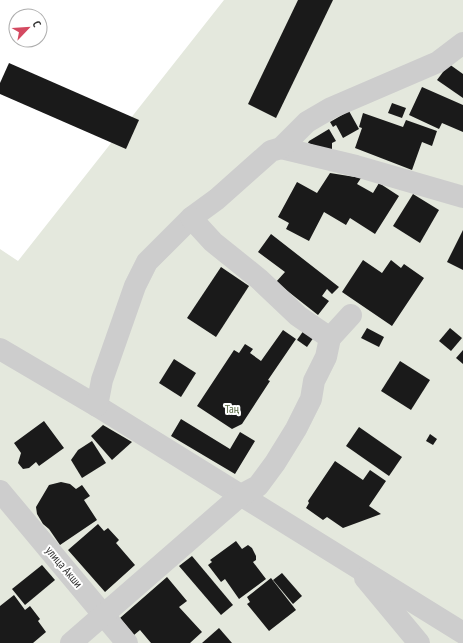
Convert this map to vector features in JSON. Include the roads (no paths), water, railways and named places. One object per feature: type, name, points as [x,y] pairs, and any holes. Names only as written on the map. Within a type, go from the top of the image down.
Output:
[{"type":"street","points":[[97,406],[102,380],[135,286],[153,255],[190,218],[216,199],[271,151],[281,148],[301,128],[313,119],[331,108],[438,62],[463,43]]},
{"type":"street","points":[[281,148],[363,168],[463,197]]},
{"type":"street","points":[[190,218],[213,242],[259,279],[298,316],[330,338]]},
{"type":"street","points":[[71,643],[105,615],[241,495],[258,486],[275,463],[296,429],[311,399],[314,381],[326,357],[330,338],[351,315]]},
{"type":"street","points":[[0,349],[97,406],[463,633]]},
{"type":"street","name":"улица Акши","points":[[0,491],[127,643]]},
{"type":"street","points":[[350,562],[419,643]]},
{"type":"park label","name":"Таң","points":[[232,409]]}]
